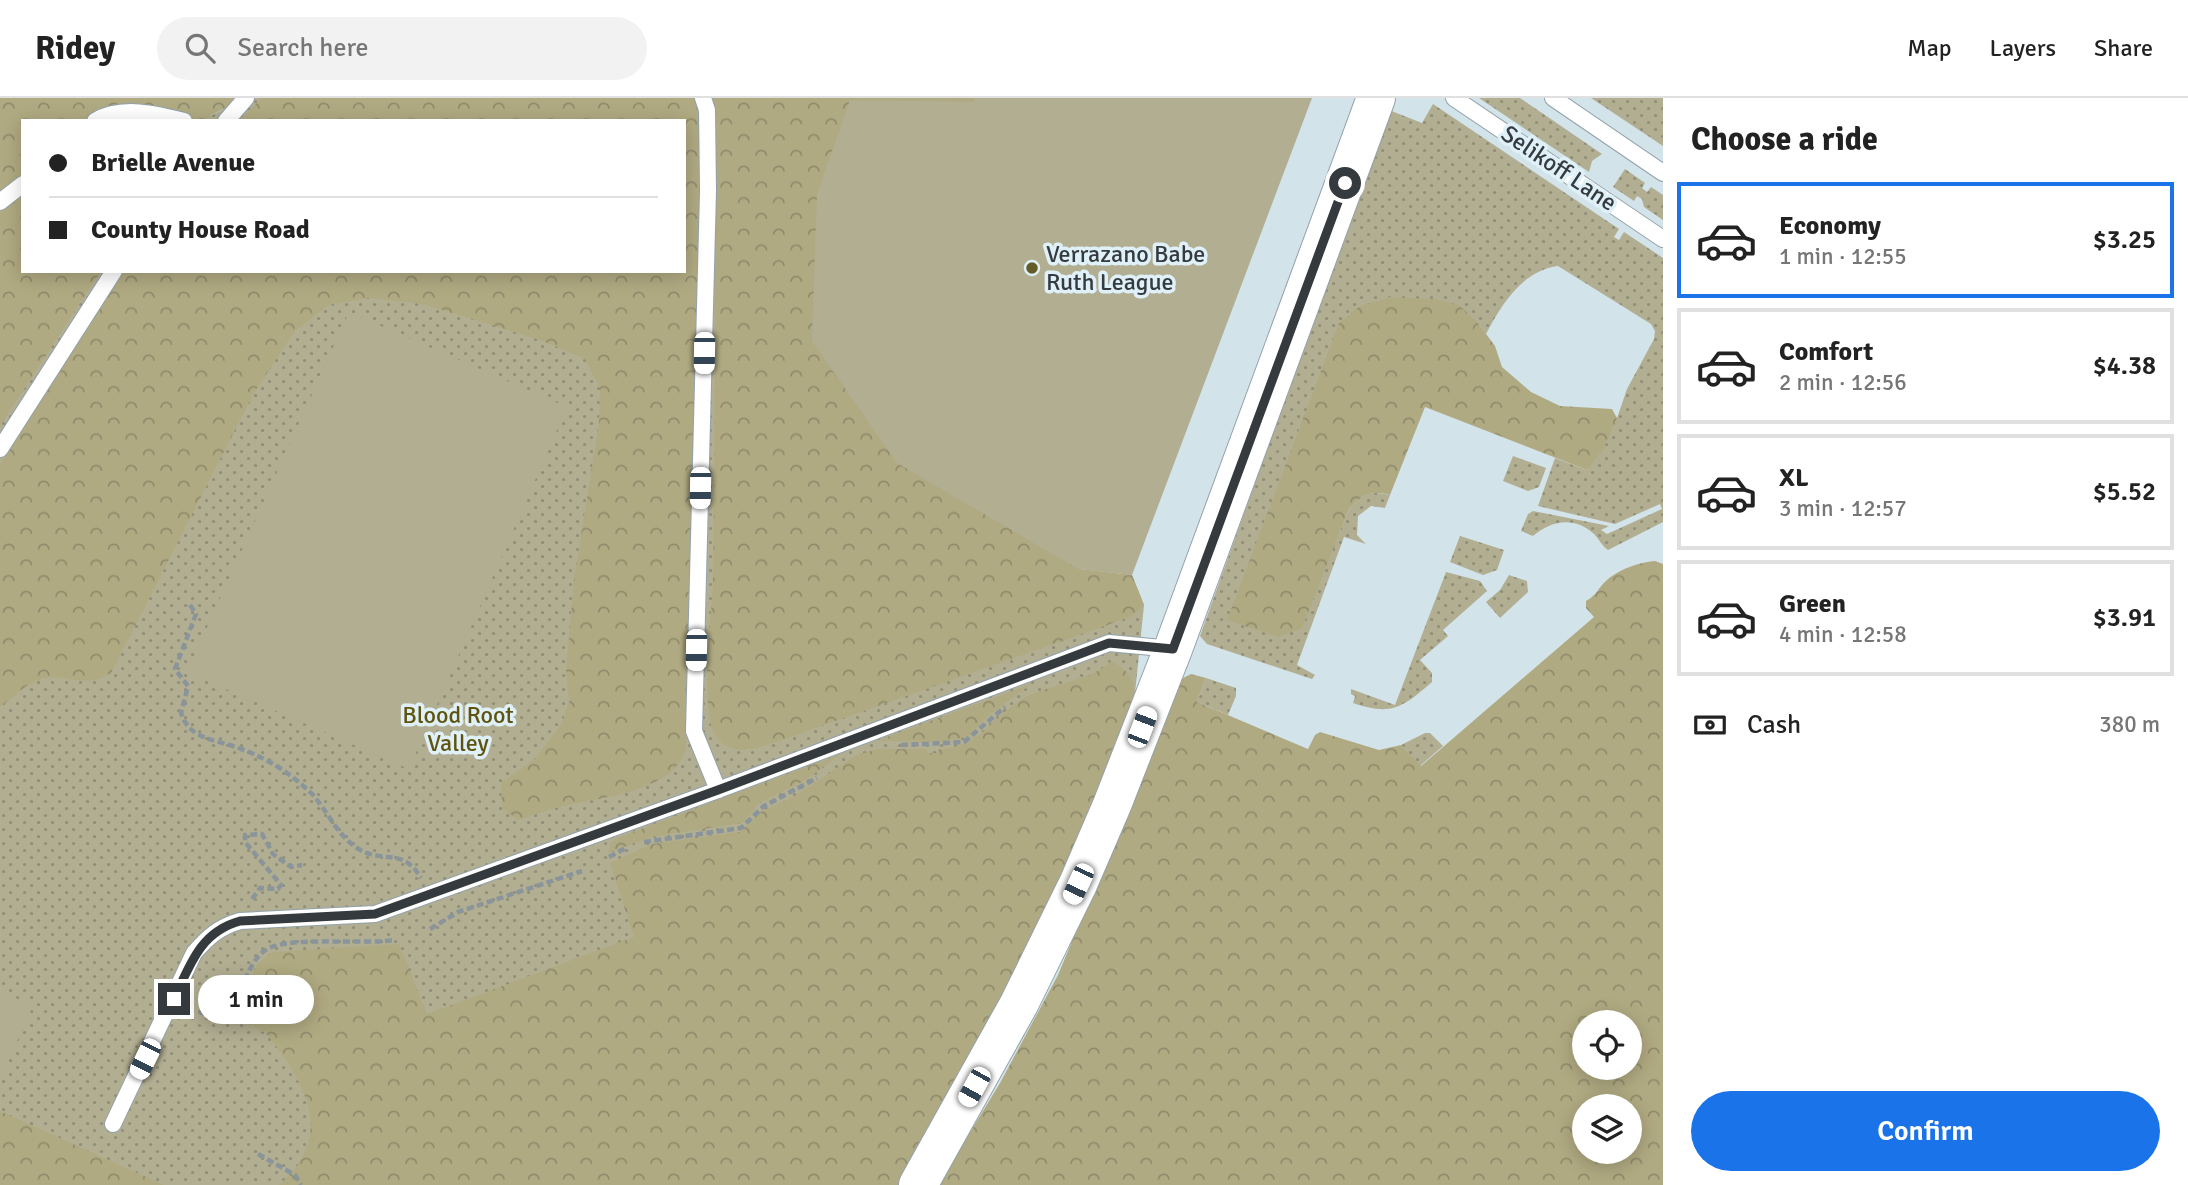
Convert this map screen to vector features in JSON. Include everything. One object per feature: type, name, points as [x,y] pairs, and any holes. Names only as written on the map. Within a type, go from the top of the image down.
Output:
[{"type":"street","points":[[918,1185],[1019,1004],[1061,920],[1112,805],[1173,649],[1376,98]]},
{"type":"lane","points":[[228,119],[246,98]]},
{"type":"lane","points":[[703,98],[707,110],[708,191],[694,731],[718,790]]},
{"type":"lane","name":"Selikoff Lane","points":[[1454,98],[1663,239]]},
{"type":"lane","points":[[1553,98],[1663,173]]},
{"type":"lane","points":[[98,119],[105,115],[128,112],[158,114],[177,119]]},
{"type":"lane","points":[[0,202],[21,186]]},
{"type":"lane","points":[[0,449],[113,273]]},
{"type":"lane","points":[[113,1124],[194,953],[209,936],[226,925],[240,921],[375,914],[718,790],[1109,643],[1173,649]]},
{"type":"path","points":[[190,605],[196,614],[175,669],[188,686],[181,713],[188,729],[200,737],[240,748],[279,768],[312,794],[347,841],[370,855],[411,862],[421,877]]},
{"type":"path","points":[[895,745],[964,742],[1012,701]]},
{"type":"path","points":[[609,857],[643,842],[741,828],[764,806],[794,792],[820,775]]},
{"type":"path","points":[[252,899],[256,890],[278,889],[281,885],[245,842],[245,835],[262,834],[279,860],[290,867],[302,865]]},
{"type":"path","points":[[430,929],[458,912],[582,871]]},
{"type":"path","points":[[199,1012],[214,1014],[229,1008],[257,958],[272,946],[298,942],[371,944],[393,940]]},
{"type":"path","points":[[258,1154],[295,1175],[301,1185]]},
{"type":"green space","points":[[0,98],[247,98],[211,115],[208,119],[21,119],[21,273],[100,273],[0,426]]},
{"type":"green space","name":"Blood Root Valley","points":[[247,98],[657,98],[660,109],[850,100],[1078,569],[1132,575],[1144,605],[1134,703],[899,1185],[0,1185],[0,222],[21,267],[21,273],[686,273],[686,119],[203,119]]},
{"type":"green space","points":[[262,98],[975,98],[1078,569],[1132,575],[1144,605],[1130,617],[765,746],[736,749],[719,740],[710,720],[707,682],[713,580],[715,135],[713,107],[696,107],[702,131],[686,747],[680,762],[668,774],[652,784],[634,790],[555,808],[518,820],[502,808],[501,783],[535,759],[562,723],[569,702],[566,671],[574,579],[599,422],[600,389],[585,359],[543,341],[423,304],[368,298],[329,305],[294,332],[254,393],[111,673],[91,681],[45,678],[27,686],[0,707],[0,465],[123,273],[686,273],[686,119],[241,119]]},
{"type":"green space","name":"Verrazano Babe Ruth League","points":[[975,98],[1312,98],[1132,575],[1078,569],[897,463],[812,341],[817,194],[850,100],[974,102]]},
{"type":"green space","points":[[1479,98],[1520,98],[1602,154],[1592,161],[1589,172]]},
{"type":"green space","points":[[1591,98],[1663,98],[1663,146]]},
{"type":"green space","points":[[1433,104],[1619,229],[1614,237],[1619,240],[1624,232],[1663,258],[1663,522],[1608,550],[1594,534],[1579,524],[1563,522],[1547,526],[1533,536],[1521,531],[1528,514],[1533,511],[1609,526],[1601,530],[1607,534],[1662,509],[1660,504],[1615,524],[1538,506],[1555,458],[1587,470],[1617,418],[1627,389],[1654,339],[1655,331],[1651,324],[1558,266],[1534,275],[1514,291],[1486,334],[1478,323],[1390,297],[1301,628],[1349,509],[1367,494],[1390,495],[1385,508],[1371,506],[1358,516],[1357,535],[1366,544],[1344,537],[1297,665],[1315,675],[1312,679],[1207,644],[1200,636],[1389,110],[1422,123]]},
{"type":"green space","points":[[1625,169],[1645,183],[1642,188],[1647,192],[1651,187],[1663,195],[1663,220],[1644,207],[1642,199],[1637,196],[1634,201],[1613,187]]},
{"type":"green space","points":[[1390,297],[1433,299],[1459,305],[1478,323],[1495,346],[1502,367],[1531,392],[1560,406],[1612,409],[1617,418],[1604,448],[1587,470],[1425,407],[1390,495],[1367,495],[1349,509],[1302,628],[1278,637],[1227,620],[1339,323],[1360,306]]},
{"type":"green space","points":[[349,312],[567,407],[409,769],[187,672]]},
{"type":"green space","points":[[1513,456],[1546,468],[1539,487],[1528,491],[1503,481]]},
{"type":"green space","points":[[1460,536],[1504,550],[1497,570],[1483,575],[1450,562]]},
{"type":"green space","points":[[1655,561],[1663,564],[1663,1185],[938,1185],[1000,1083],[1058,975],[1181,679],[1191,674],[1206,678],[1197,702],[1308,749],[1315,735],[1320,732],[1379,750],[1401,745],[1421,766],[1594,617],[1586,608],[1586,601],[1611,577],[1636,565]]},
{"type":"green space","points":[[1446,572],[1480,581],[1487,591],[1443,630],[1448,636],[1420,660],[1432,673],[1432,682],[1395,707],[1377,709],[1353,703],[1355,696],[1351,694],[1351,689],[1395,705]]},
{"type":"green space","points":[[1509,575],[1527,581],[1528,592],[1500,618],[1486,602],[1500,590]]},
{"type":"green space","points":[[1111,661],[1130,678],[1134,689],[1134,703],[1045,918],[899,1185],[279,1185],[297,1166],[307,1146],[311,1127],[302,1089],[292,1070],[266,1033],[244,1020],[258,996],[249,981],[258,963],[273,952],[399,944],[427,1014],[634,937],[610,863],[652,844],[740,832],[762,811],[793,797],[855,756],[877,749],[927,749],[927,753],[938,753],[939,749],[967,743],[1026,697],[1094,673]]},
{"type":"green space","points":[[1206,678],[1236,688],[1236,696],[1228,715],[1197,702]]},
{"type":"green space","points":[[1031,684],[988,716],[968,737],[938,742],[876,741]]},
{"type":"green space","points":[[1430,733],[1443,746],[1420,766],[1401,745]]},
{"type":"green space","points":[[841,754],[804,781],[759,803],[742,823],[651,837],[608,853],[610,844],[617,838]]},
{"type":"green space","points":[[0,991],[33,1006],[0,1079]]},
{"type":"green space","points":[[0,1111],[164,1185],[0,1185]]},
{"type":"place","name":"Verrazano Babe Ruth League","points":[[1032,268]]},
{"type":"route","points":[[174,999],[194,953],[209,936],[226,925],[240,921],[375,914],[718,790],[1109,643],[1173,649],[1345,183]]}]
